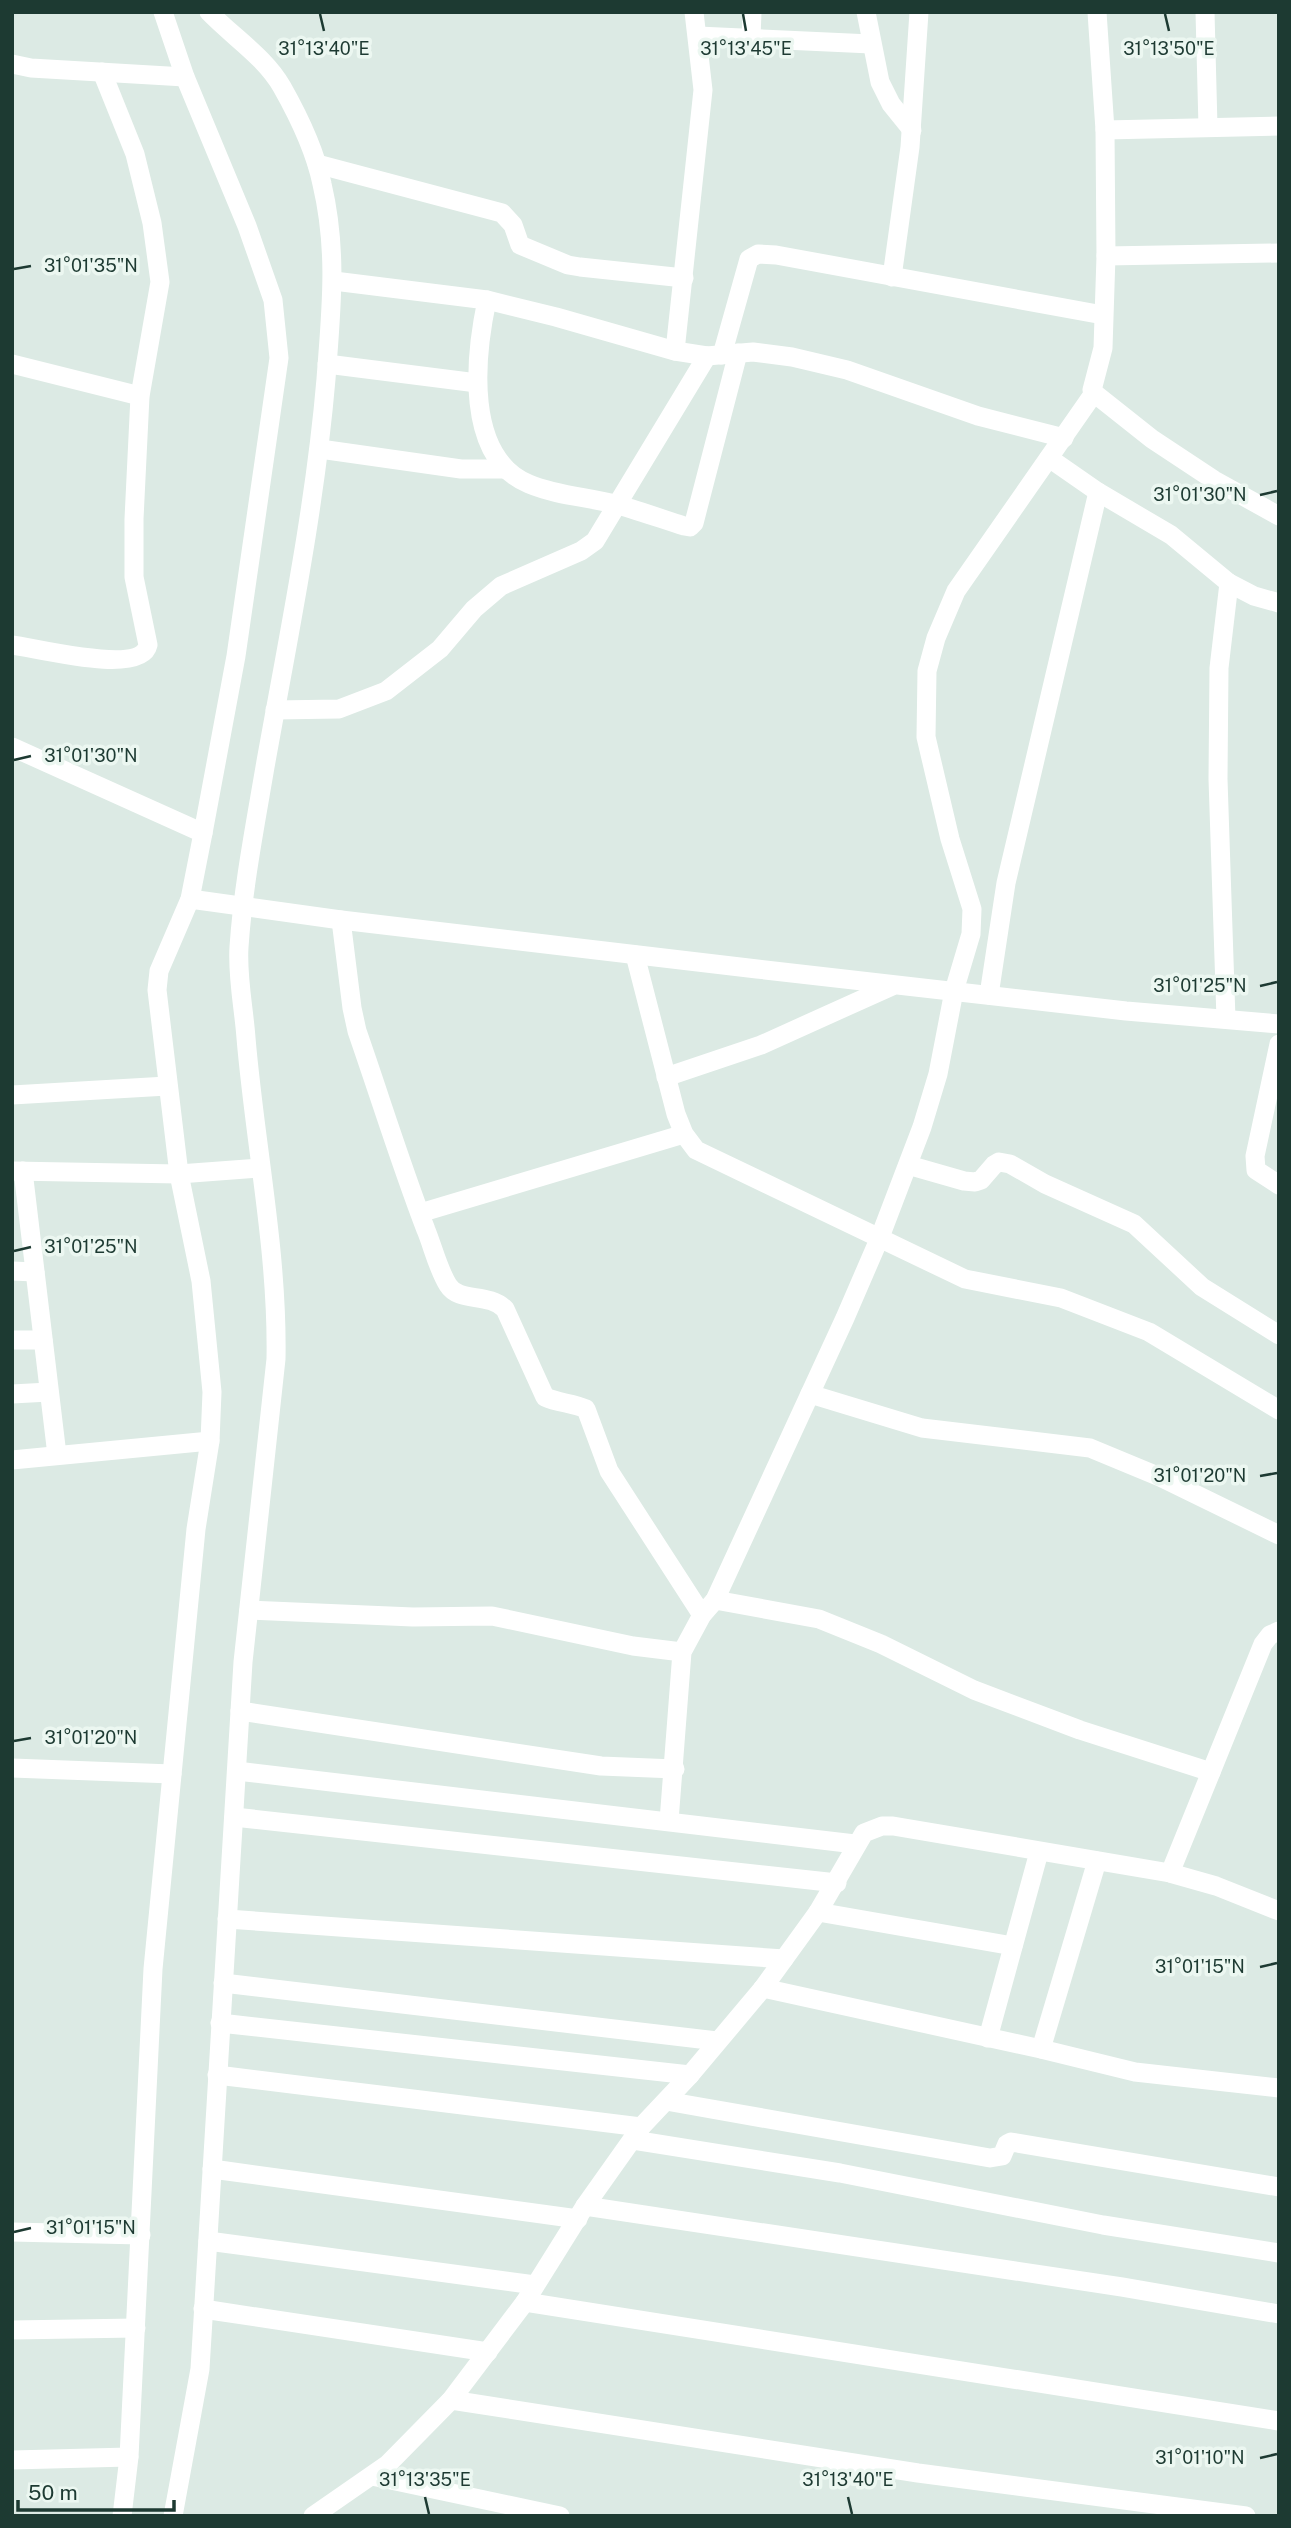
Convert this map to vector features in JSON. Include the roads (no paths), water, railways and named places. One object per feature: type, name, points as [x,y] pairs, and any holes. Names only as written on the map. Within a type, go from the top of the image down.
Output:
[{"type":"street","points":[[122,2516],[129,2457],[153,1969],[196,1529],[210,1441],[212,1392],[201,1281],[179,1174],[157,990],[159,971],[190,899],[203,833],[236,656],[279,358],[274,300],[247,226],[184,77],[163,12]]},
{"type":"street","points":[[173,2516],[200,2370],[240,1711],[276,1359],[277,1312],[239,950],[251,848],[320,449],[334,281],[330,225],[317,164],[297,114],[264,61],[209,12]]},
{"type":"street","points":[[675,351],[703,90],[694,12]]},
{"type":"street","points":[[751,38],[752,12]]},
{"type":"street","points":[[866,12],[880,82],[891,104],[912,130]]},
{"type":"street","points":[[892,277],[912,130],[919,12]]},
{"type":"street","points":[[1097,12],[1105,130],[1106,256],[1102,348],[1091,390],[1163,446],[1214,480],[1279,516]]},
{"type":"street","points":[[1205,12],[1208,127]]},
{"type":"street","points":[[698,36],[871,44]]},
{"type":"street","points":[[12,64],[32,68],[184,77]]},
{"type":"street","points":[[12,645],[120,661],[140,656],[148,645],[134,577],[134,519],[140,396],[160,282],[152,223],[135,154],[102,72]]},
{"type":"street","points":[[1105,130],[1279,126]]},
{"type":"street","points":[[317,164],[502,213],[513,225],[520,245],[568,264],[684,278]]},
{"type":"street","points":[[1106,256],[1279,253]]},
{"type":"street","points":[[487,300],[478,338],[477,383],[489,443],[506,469],[528,484],[562,494],[617,504],[684,526],[692,526],[706,481],[722,355],[749,258],[758,254],[776,255],[1103,315]]},
{"type":"street","points":[[334,281],[487,300],[675,351],[722,355],[753,352],[792,357],[847,369],[978,416],[1064,438]]},
{"type":"street","points":[[275,710],[338,709],[386,691],[440,649],[474,609],[500,586],[581,551],[595,541],[617,504],[722,355]]},
{"type":"street","points":[[12,364],[140,396]]},
{"type":"street","points":[[327,364],[477,383]]},
{"type":"street","points":[[669,1821],[682,1652],[709,1607],[810,1394],[880,1237],[922,1127],[938,1074],[954,991],[971,934],[972,909],[950,839],[926,737],[927,671],[936,638],[956,592],[1094,393]]},
{"type":"street","points":[[320,449],[461,469],[506,469]]},
{"type":"street","points":[[1049,458],[1098,492],[1171,535],[1229,583],[1254,596],[1279,603]]},
{"type":"street","points":[[989,995],[1006,883],[1098,492]]},
{"type":"street","points":[[1226,1020],[1219,779],[1219,668],[1229,583]]},
{"type":"street","points":[[12,747],[203,833]]},
{"type":"street","points":[[190,899],[341,920],[894,985],[1279,1024]]},
{"type":"street","points":[[341,920],[357,1031],[448,1285],[462,1296],[482,1297],[498,1302],[505,1309],[545,1397],[586,1409],[609,1471],[709,1607],[819,1619],[881,1644],[974,1690],[1080,1730],[1211,1772]]},
{"type":"street","points":[[635,955],[666,1077],[684,1134],[696,1150],[965,1279],[1061,1298],[1149,1332],[1279,1410]]},
{"type":"street","points":[[666,1077],[761,1045],[894,985]]},
{"type":"street","points":[[1279,1044],[1255,1156],[1256,1170],[1279,1185]]},
{"type":"street","points":[[12,1095],[167,1086]]},
{"type":"street","points":[[420,1213],[684,1134]]},
{"type":"street","points":[[908,1165],[964,1181],[975,1181],[981,1180],[999,1162],[1010,1164],[1045,1184],[1134,1224],[1202,1287],[1279,1335]]},
{"type":"street","points":[[57,1455],[35,1272],[18,1171],[179,1174],[260,1168]]},
{"type":"street","points":[[12,1271],[35,1272]]},
{"type":"street","points":[[12,1340],[43,1340]]},
{"type":"street","points":[[12,1394],[49,1392]]},
{"type":"street","points":[[810,1394],[922,1428],[1090,1448],[1160,1477],[1279,1535]]},
{"type":"street","points":[[12,1460],[210,1441]]},
{"type":"street","points":[[249,1610],[492,1616],[633,1646],[682,1652]]},
{"type":"street","points":[[1170,1874],[1263,1644],[1270,1635],[1279,1631]]},
{"type":"street","points":[[240,1711],[601,1766],[675,1769]]},
{"type":"street","points":[[12,1768],[172,1774]]},
{"type":"street","points":[[237,1771],[855,1844]]},
{"type":"street","points":[[234,1817],[837,1882]]},
{"type":"street","points":[[313,2516],[388,2465],[451,2400],[525,2302],[582,2212],[637,2133],[763,1988],[818,1912],[837,1882],[855,1844],[864,1833],[882,1826],[1170,1874],[1216,1886],[1279,1911]]},
{"type":"street","points":[[988,2038],[1039,1852]]},
{"type":"street","points":[[1041,2049],[1097,1861]]},
{"type":"street","points":[[818,1912],[1013,1946]]},
{"type":"street","points":[[227,1919],[784,1959]]},
{"type":"street","points":[[222,1983],[717,2041]]},
{"type":"street","points":[[763,1988],[1135,2072],[1279,2088]]},
{"type":"street","points":[[220,2023],[690,2075]]},
{"type":"street","points":[[217,2076],[637,2133],[1103,2225],[1279,2253]]},
{"type":"street","points":[[666,2101],[990,2158],[1002,2156],[1007,2144],[1011,2142],[1279,2187]]},
{"type":"street","points":[[212,2169],[582,2212],[1108,2285],[1279,2314]]},
{"type":"street","points":[[12,2232],[141,2235]]},
{"type":"street","points":[[208,2241],[534,2285]]},
{"type":"street","points":[[525,2302],[1279,2421]]},
{"type":"street","points":[[203,2309],[488,2352]]},
{"type":"street","points":[[12,2330],[136,2328]]},
{"type":"street","points":[[451,2400],[918,2473],[1246,2516]]},
{"type":"street","points":[[12,2460],[129,2457]]},
{"type":"street","points":[[372,2476],[560,2516]]}]
